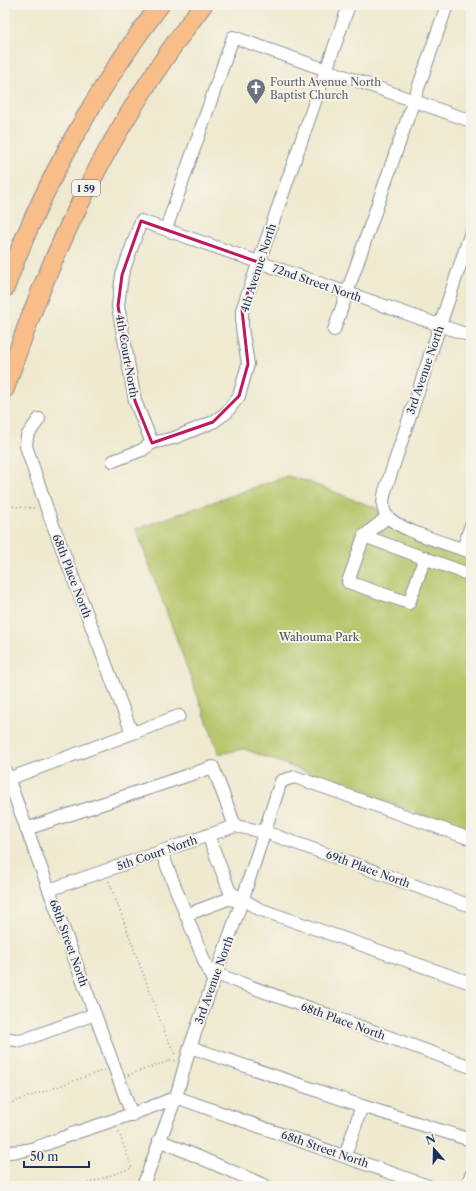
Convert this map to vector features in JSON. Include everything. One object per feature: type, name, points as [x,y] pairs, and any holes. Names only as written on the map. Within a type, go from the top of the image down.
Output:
[{"type":"highway","points":[[5,288],[16,258],[49,183],[136,37],[160,5]]},
{"type":"highway","name":"I 59","points":[[5,388],[18,349],[53,258],[88,183],[146,84],[203,5]]},
{"type":"street","name":"4th Avenue North","points":[[113,461],[142,450],[152,444],[174,438],[214,422],[226,413],[239,396],[248,364],[242,328],[242,310],[349,5]]},
{"type":"street","points":[[334,330],[447,5]]},
{"type":"street","points":[[166,229],[232,37],[471,121]]},
{"type":"street","name":"72nd Street North","points":[[141,222],[166,229],[471,336]]},
{"type":"street","name":"4th Court North","points":[[141,222],[122,275],[118,306],[135,401],[152,444]]},
{"type":"street","name":"3rd Avenue North","points":[[385,512],[382,505],[385,491],[471,232]]},
{"type":"street","name":"68th Place North","points":[[39,419],[27,436],[26,446],[47,509],[132,734]]},
{"type":"street","points":[[425,557],[410,603],[348,582],[364,536],[385,512],[399,525],[467,550],[471,525]]},
{"type":"street","points":[[364,536],[471,575]]},
{"type":"street","points":[[7,775],[132,734],[179,716]]},
{"type":"street","points":[[26,829],[213,766],[235,826],[264,832]]},
{"type":"street","name":"68th Street North","points":[[7,775],[132,1115]]},
{"type":"street","name":"3rd Avenue North","points":[[143,1186],[176,1098],[190,1047],[242,901],[281,781],[295,777],[471,839]]},
{"type":"street","name":"5th Court North","points":[[49,890],[235,826]]},
{"type":"street","name":"69th Place North","points":[[264,832],[471,906]]},
{"type":"street","points":[[208,835],[230,892],[242,901],[259,909],[471,983]]},
{"type":"street","points":[[161,851],[205,963],[215,977]]},
{"type":"street","points":[[186,915],[228,899],[242,901]]},
{"type":"street","name":"68th Place North","points":[[215,977],[471,1067]]},
{"type":"street","points":[[5,1038],[21,1041],[95,1014]]},
{"type":"street","points":[[190,1047],[362,1106],[471,1140]]},
{"type":"street","points":[[5,1152],[27,1151],[132,1115],[176,1098]]},
{"type":"street","name":"68th Street North","points":[[176,1098],[428,1186]]},
{"type":"street","points":[[345,1156],[362,1106]]},
{"type":"street","points":[[159,1140],[266,1186]]},
{"type":"street","points":[[467,1186],[471,1175]]},
{"type":"path","points":[[5,506],[47,509]]},
{"type":"path","points":[[105,871],[166,1036],[174,1054],[186,1063]]},
{"type":"path","points":[[119,1079],[172,1060],[186,1063]]},
{"type":"path","points":[[5,1105],[114,1067]]},
{"type":"path","points":[[80,1186],[132,1168],[115,1121]]},
{"type":"highlighted area","points":[[141,221],[258,262],[242,310],[248,364],[239,396],[213,422],[152,443],[135,401],[118,306],[122,275]]},
{"type":"green space","name":"Wahouma Park","points":[[287,476],[306,481],[376,508],[388,523],[471,557],[471,833],[244,749],[219,754],[136,529]]},
{"type":"place","name":"Fourth Avenue North Baptist Church","points":[[256,105]]}]
